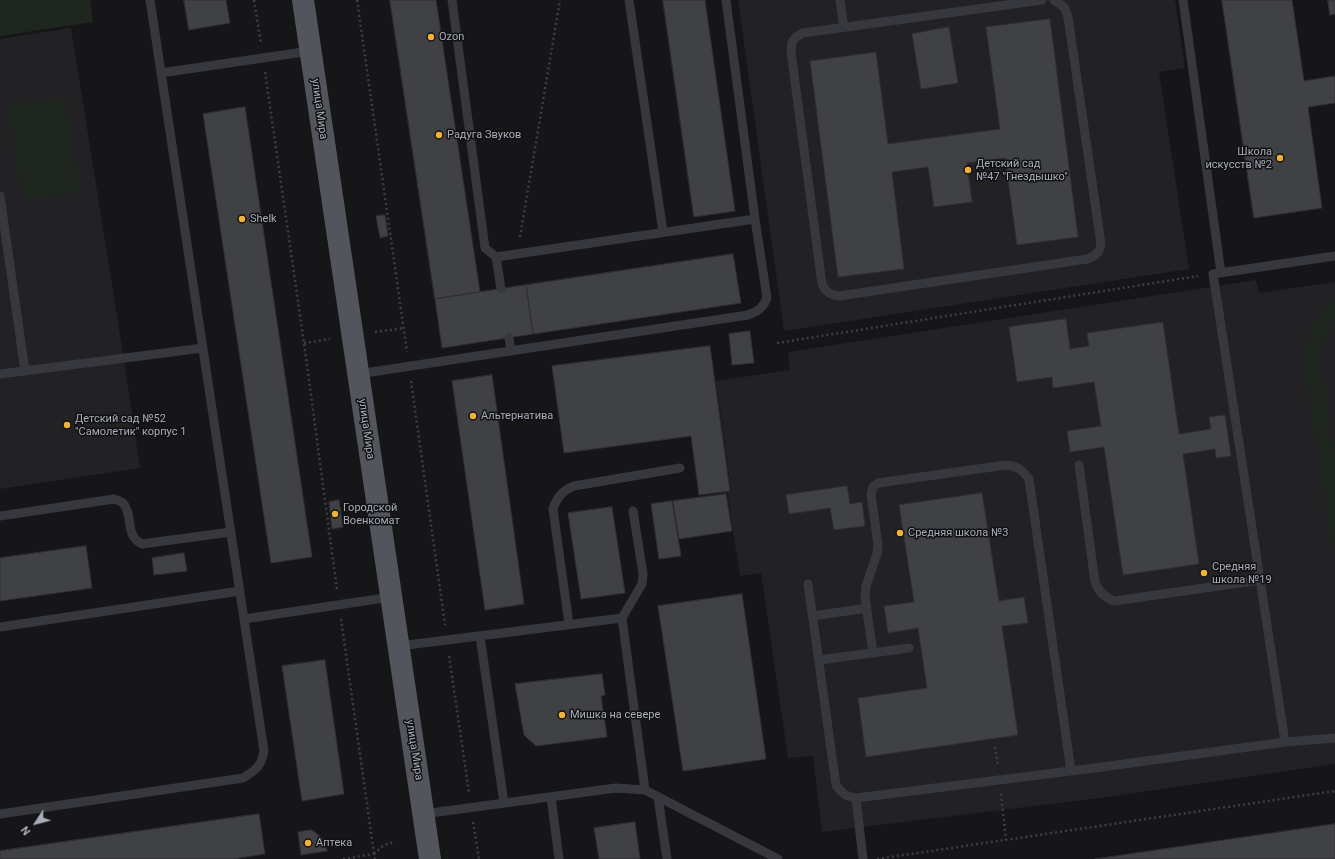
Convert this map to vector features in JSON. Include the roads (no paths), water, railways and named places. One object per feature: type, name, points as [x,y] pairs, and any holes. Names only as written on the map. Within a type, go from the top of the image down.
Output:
[{"type":"main road","name":"улица Мира","points":[[303,0],[430,859]]},
{"type":"lane","points":[[0,814],[243,778],[255,771],[262,762],[264,751],[150,0]]},
{"type":"lane","points":[[452,0],[486,248],[496,257],[501,288]]},
{"type":"lane","points":[[629,0],[663,232]]},
{"type":"lane","points":[[358,374],[748,315],[758,311],[764,305],[767,298],[726,0]]},
{"type":"lane","points":[[840,0],[844,27]]},
{"type":"lane","points":[[1042,0],[803,33],[796,37],[792,42],[791,52],[822,284],[826,291],[832,295],[839,296],[1087,259],[1095,256],[1100,250],[1101,244],[1068,17],[1064,7],[1054,0]]},
{"type":"lane","points":[[1183,0],[1217,274],[1260,580],[1285,742]]},
{"type":"lane","points":[[161,73],[311,51]]},
{"type":"lane","points":[[0,196],[24,371]]},
{"type":"lane","points":[[496,257],[755,219]]},
{"type":"lane","points":[[1217,274],[1335,256]]},
{"type":"lane","points":[[509,338],[511,351]]},
{"type":"lane","points":[[0,374],[203,348]]},
{"type":"lane","points":[[873,653],[865,597],[866,586],[877,554],[878,545],[870,494],[873,487],[878,483],[1006,465],[1016,466],[1023,470],[1029,479],[1071,771]]},
{"type":"lane","points":[[1079,465],[1095,582],[1098,591],[1106,598],[1114,601],[1260,580]]},
{"type":"lane","points":[[569,624],[553,509],[557,498],[565,490],[574,486],[680,468]]},
{"type":"lane","points":[[0,516],[114,499],[122,503],[126,510],[131,534],[136,541],[142,544],[231,532]]},
{"type":"lane","points":[[633,511],[643,574],[642,584],[622,618],[645,790]]},
{"type":"lane","points":[[808,584],[836,785],[847,797],[856,798],[1285,742],[1335,738]]},
{"type":"lane","points":[[0,627],[240,591]]},
{"type":"lane","points":[[244,619],[391,596]]},
{"type":"lane","points":[[813,616],[867,608]]},
{"type":"lane","points":[[398,646],[622,618]]},
{"type":"lane","points":[[480,636],[504,803]]},
{"type":"lane","points":[[819,660],[909,648]]},
{"type":"lane","points":[[423,814],[616,788],[645,790],[778,859]]},
{"type":"lane","points":[[551,797],[559,859]]},
{"type":"lane","points":[[658,797],[667,859]]},
{"type":"lane","points":[[856,798],[863,859]]},
{"type":"place","name":"Ozon","points":[[431,37]]},
{"type":"place","name":"Радуга Звуков","points":[[439,135]]},
{"type":"place","name":"Школа искусств №2","points":[[1280,158]]},
{"type":"place","name":"Детский сад №47 \"Гнездышко\"","points":[[968,170]]},
{"type":"place","name":"Shelk","points":[[242,219]]},
{"type":"place","name":"Альтернатива","points":[[473,416]]},
{"type":"place","name":"Детский сад №52 \"Самолетик\" корпус 1","points":[[67,425]]},
{"type":"place","name":"Городской Военкомат","points":[[335,514]]},
{"type":"place","name":"Средняя школа №3","points":[[900,533]]},
{"type":"place","name":"Средняя школа №19","points":[[1204,573]]},
{"type":"place","name":"Мишка на севере","points":[[562,715]]},
{"type":"place","name":"Аптека","points":[[308,843]]}]
